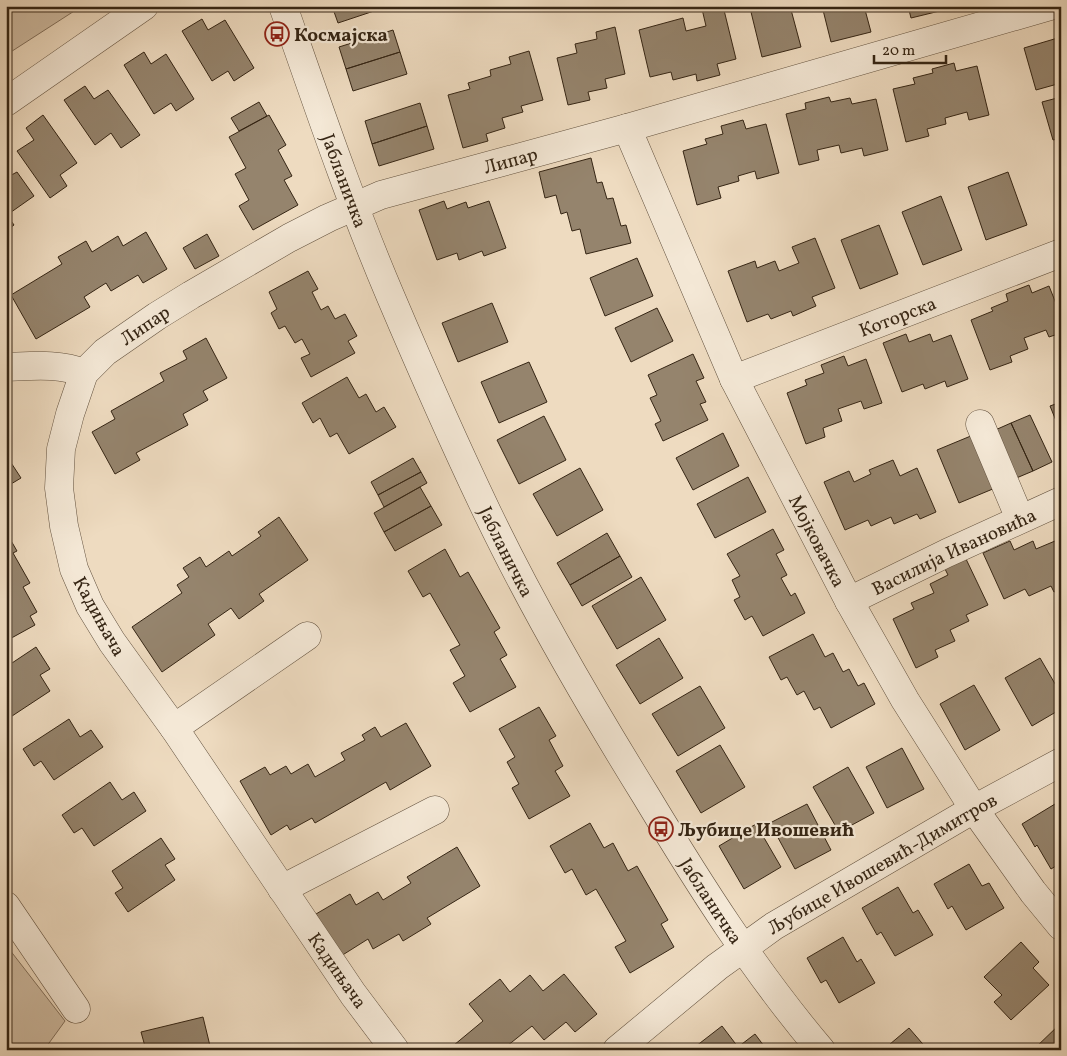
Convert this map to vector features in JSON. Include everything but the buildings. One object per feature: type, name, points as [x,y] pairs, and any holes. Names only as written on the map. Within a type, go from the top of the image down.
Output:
[{"type":"street","points":[[6,102],[144,6]]},
{"type":"street","name":"Јабланичка","points":[[283,6],[355,206],[389,293],[488,513],[547,628],[625,763],[742,948],[781,1002],[820,1050]]},
{"type":"street","name":"Липар","points":[[84,373],[105,352],[191,295],[288,238],[381,195],[627,128],[1050,6]]},
{"type":"street","name":"Мојковачка","points":[[627,128],[734,379],[849,602],[905,700],[974,809],[1061,926]]},
{"type":"street","name":"Которска","points":[[734,379],[1061,253]]},
{"type":"street","points":[[6,367],[59,365],[71,367],[84,373]]},
{"type":"street","name":"Кадињача","points":[[84,373],[70,414],[61,449],[60,488],[64,526],[74,569],[90,606],[112,642],[174,728],[353,994],[395,1050]]},
{"type":"street","points":[[980,424],[1020,519]]},
{"type":"street","name":"Василија Ивановића","points":[[849,602],[1061,501]]},
{"type":"street","points":[[174,728],[307,636]]},
{"type":"street","name":"Љубице Ивошевић-Димитров","points":[[617,1050],[742,948],[774,926],[974,809],[1061,762]]},
{"type":"street","points":[[282,889],[435,810]]},
{"type":"street","points":[[6,906],[76,1009]]},
{"type":"shaded area","points":[[13,6],[82,6],[6,55],[6,11]]},
{"type":"shaded area","points":[[6,945],[65,1021],[44,1050],[6,1050]]},
{"type":"place","name":"Космајска","points":[[277,34]]},
{"type":"place","name":"Љубице Ивошевић","points":[[661,829]]}]
